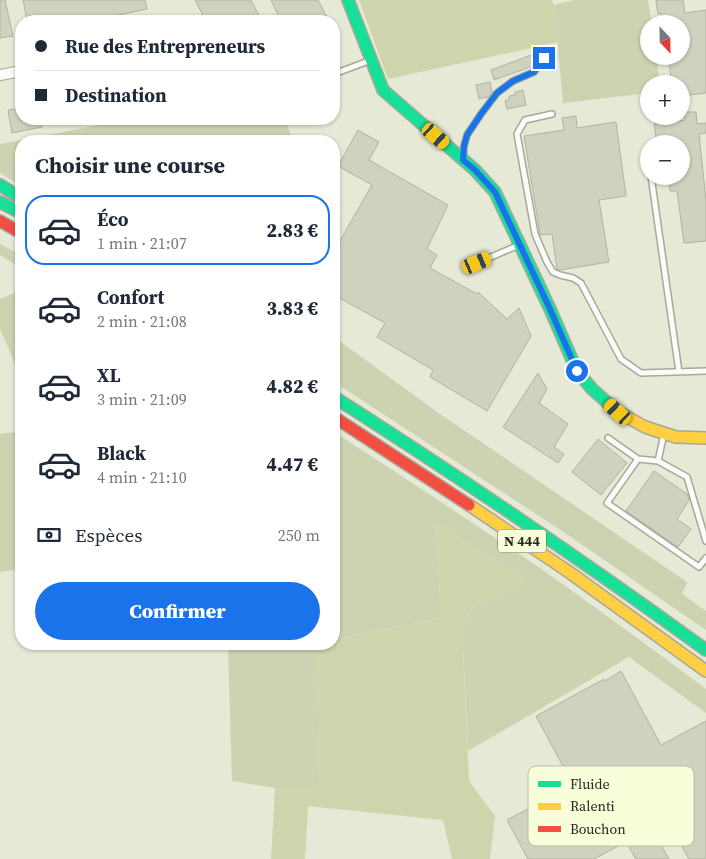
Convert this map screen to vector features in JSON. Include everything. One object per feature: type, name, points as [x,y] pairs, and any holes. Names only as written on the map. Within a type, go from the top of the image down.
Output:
[{"type":"main road","points":[[348,0],[383,90],[475,170],[495,192],[577,371],[592,389],[618,412],[645,427],[676,437],[706,438]]},
{"type":"main road","points":[[0,185],[15,194]]},
{"type":"main road","points":[[0,202],[15,210]]},
{"type":"main road","points":[[0,221],[15,230]]},
{"type":"main road","name":"N 444","points":[[340,401],[512,513],[621,588],[706,650]]},
{"type":"main road","name":"N 444","points":[[340,421],[543,554],[706,671]]},
{"type":"street","points":[[0,75],[15,72]]},
{"type":"lane","points":[[463,160],[467,135],[497,93],[513,81],[534,72],[544,58]]},
{"type":"lane","points":[[340,72],[371,60]]},
{"type":"lane","points":[[552,114],[524,120],[517,134],[536,234],[547,262],[553,272],[573,278],[581,283],[621,359],[642,373],[706,371]]},
{"type":"lane","points":[[652,185],[679,372]]},
{"type":"lane","points":[[477,263],[520,244]]},
{"type":"lane","points":[[658,461],[664,433]]},
{"type":"lane","points":[[608,438],[638,459],[658,461],[688,477],[706,541]]},
{"type":"lane","points":[[638,459],[607,503],[699,567],[706,558]]},
{"type":"shaded area","points":[[359,0],[552,0],[558,42],[388,79]]},
{"type":"shaded area","points":[[574,0],[648,0],[650,15],[640,15],[640,65],[657,65],[659,75],[640,75],[640,94],[563,103],[554,5]]},
{"type":"shaded area","points":[[100,125],[287,125],[291,135],[47,135]]},
{"type":"shaded area","points":[[15,141],[15,182],[0,173],[0,144]]},
{"type":"shaded area","points":[[0,244],[15,252],[15,264],[0,255]]},
{"type":"shaded area","points":[[15,293],[15,364],[0,329],[0,299]]},
{"type":"shaded area","points":[[340,341],[440,414],[687,582],[682,594],[706,611],[706,630],[565,533],[340,386]]},
{"type":"shaded area","points":[[15,432],[15,570],[0,572],[0,434]]},
{"type":"shaded area","points":[[340,436],[537,566],[706,689],[706,713],[629,657],[468,751],[462,628],[473,607],[527,581],[436,523],[441,618],[340,638]]},
{"type":"shaded area","points":[[436,523],[527,581],[473,607],[462,628],[469,781],[495,816],[490,859],[452,859],[443,820],[308,806],[305,859],[271,859],[275,788],[319,788],[317,650],[340,650],[340,638],[441,618]]},
{"type":"shaded area","points":[[228,650],[317,650],[319,788],[275,788],[232,781]]},
{"type":"building","points":[[0,0],[5,0],[13,36],[0,38]]},
{"type":"building","points":[[23,0],[145,0],[147,9],[118,15],[26,15]]},
{"type":"building","points":[[195,0],[251,0],[259,15],[203,15]]},
{"type":"building","points":[[271,0],[318,0],[326,15],[278,15]]},
{"type":"building","points":[[656,0],[683,0],[685,13],[706,10],[706,93],[690,95],[690,75],[671,75],[669,65],[690,65],[690,15],[658,14]]},
{"type":"building","points":[[534,54],[537,61],[533,66],[494,80],[491,70]]},
{"type":"building","points":[[490,82],[492,92],[488,97],[479,99],[476,85]]},
{"type":"building","points":[[523,90],[526,105],[507,109],[505,101],[509,99],[509,96]]},
{"type":"building","points":[[15,109],[15,125],[42,125],[42,127],[12,133],[8,110]]},
{"type":"building","points":[[690,112],[696,112],[697,124],[706,123],[706,133],[699,134],[706,200],[706,241],[684,243],[677,191],[670,191],[669,185],[690,185],[690,135],[656,135],[654,125],[690,125]]},
{"type":"building","points":[[576,116],[577,128],[616,122],[626,196],[599,200],[609,262],[560,270],[557,269],[552,234],[540,235],[524,136],[564,130],[562,118]]},
{"type":"building","points":[[358,130],[379,142],[369,160],[448,205],[427,249],[437,255],[430,268],[477,294],[478,292],[507,319],[519,308],[531,336],[487,411],[430,377],[433,370],[377,337],[385,323],[340,298],[340,241],[372,185],[340,167],[340,162]]},
{"type":"building","points":[[538,373],[547,389],[539,403],[568,424],[554,447],[564,454],[558,463],[503,427]]},
{"type":"building","points":[[598,439],[627,463],[601,495],[572,472]]},
{"type":"building","points":[[654,471],[687,494],[689,500],[677,519],[691,529],[678,547],[626,511]]},
{"type":"building","points":[[621,671],[661,745],[706,721],[706,859],[689,859],[682,846],[694,846],[694,766],[563,766],[536,716],[604,679],[605,681]]},
{"type":"building","points":[[528,809],[528,846],[618,846],[594,859],[528,859],[507,820]]},
{"type":"building","points":[[628,846],[662,846],[669,859],[636,859]]},
{"type":"traffic: fast","points":[[348,0],[383,90],[475,170],[495,192],[577,371],[592,389],[618,412],[629,418]]},
{"type":"traffic: fast","points":[[0,185],[15,194]]},
{"type":"traffic: fast","points":[[0,202],[15,210]]},
{"type":"traffic: fast","points":[[340,401],[522,521],[706,650]]},
{"type":"traffic: slow","points":[[629,418],[645,427],[676,437],[706,438]]},
{"type":"traffic: slow","points":[[469,505],[569,572],[706,671]]},
{"type":"traffic: jam","points":[[0,221],[15,230]]},
{"type":"traffic: jam","points":[[340,421],[469,505]]},
{"type":"route","points":[[544,58],[534,72],[513,81],[497,93],[467,135],[463,160],[495,192],[577,371]]}]
